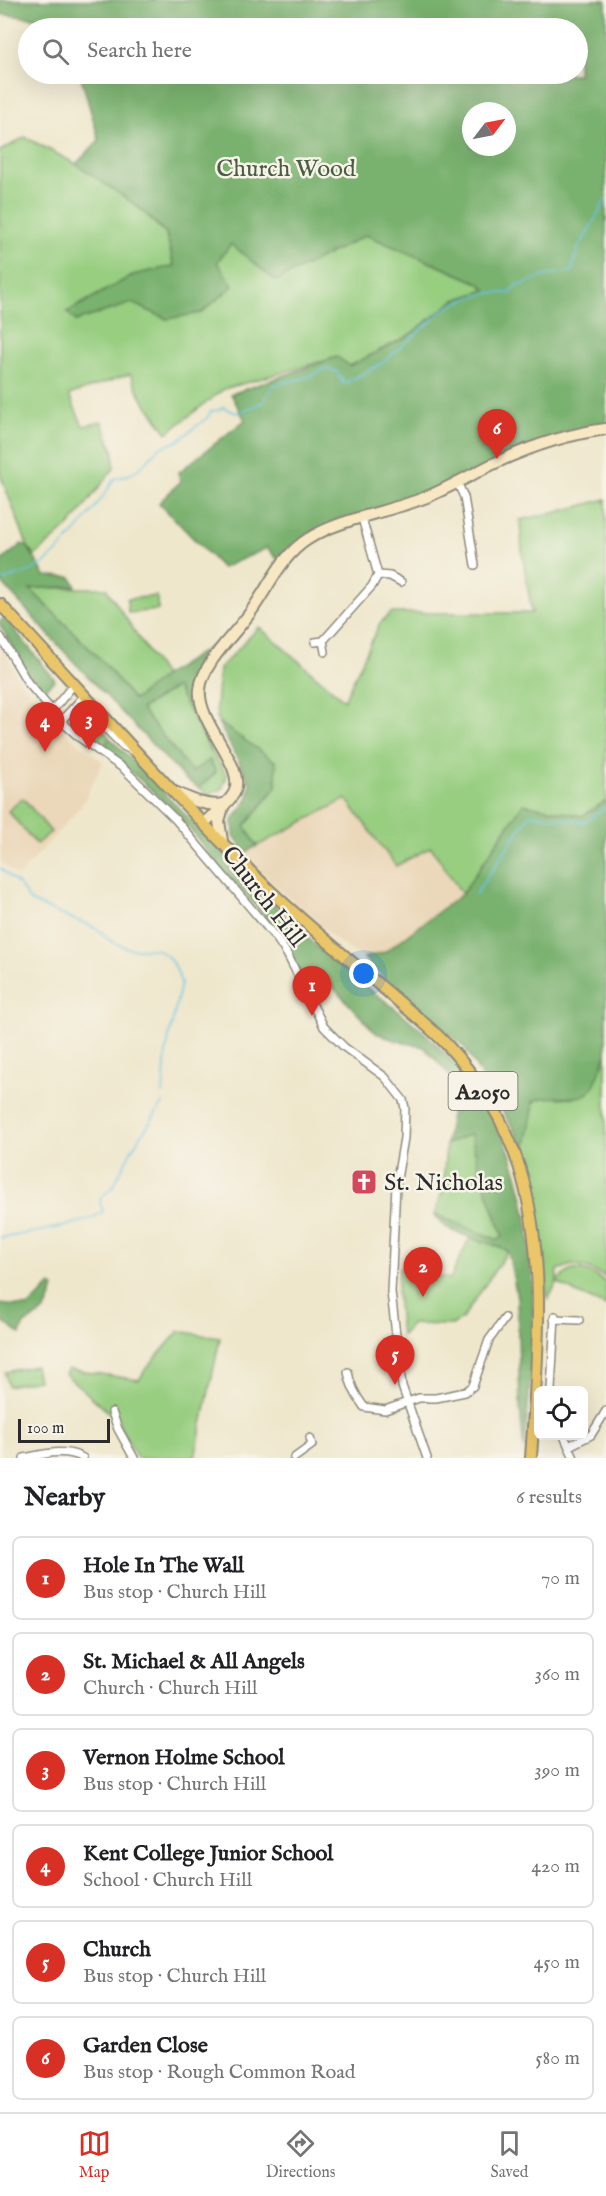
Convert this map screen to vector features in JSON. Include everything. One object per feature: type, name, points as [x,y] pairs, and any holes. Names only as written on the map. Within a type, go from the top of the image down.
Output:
[{"type":"main road","name":"A2050","points":[[0,604],[139,754],[295,915],[448,1045],[486,1095],[504,1130],[521,1174],[530,1205],[535,1241],[537,1308],[531,1458]]},
{"type":"street","points":[[205,822],[233,795],[237,777],[209,727],[200,705],[199,690],[202,677],[252,611],[290,554],[300,544],[322,531],[426,497],[495,463],[545,443],[606,429]]},
{"type":"street","points":[[458,482],[464,497],[475,565]]},
{"type":"street","points":[[325,652],[319,642],[372,586],[378,575],[362,518]]},
{"type":"street","points":[[378,575],[390,576],[400,582]]},
{"type":"street","name":"Church Hill","points":[[0,636],[18,669],[61,721],[80,738],[124,769],[176,820],[278,939],[324,1027],[344,1047],[385,1077],[403,1100],[406,1120],[396,1185],[391,1292],[398,1362],[407,1402],[427,1458]]},
{"type":"street","points":[[52,711],[74,684]]},
{"type":"street","points":[[61,721],[85,695]]},
{"type":"street","points":[[73,709],[87,710],[123,746],[139,754]]},
{"type":"street","points":[[177,793],[194,801],[215,805],[224,804]]},
{"type":"street","points":[[222,841],[219,821],[224,804]]},
{"type":"street","points":[[348,1372],[350,1383],[364,1407],[385,1410],[407,1402],[465,1392],[473,1386],[489,1340],[505,1318]]},
{"type":"street","points":[[551,1386],[555,1318],[579,1320]]},
{"type":"street","points":[[569,1446],[591,1435],[606,1411]]},
{"type":"street","points":[[112,1412],[118,1429],[134,1458]]},
{"type":"street","points":[[294,1458],[312,1445],[310,1438]]},
{"type":"street","points":[[566,1440],[574,1458]]},
{"type":"street","points":[[24,1458],[59,1452],[72,1453],[83,1458]]},
{"type":"shaded area","points":[[0,645],[19,680],[42,708],[77,742],[103,762],[82,805],[18,877],[0,861]]},
{"type":"shaded area","points":[[346,799],[396,866],[431,847],[462,894],[385,953],[364,958],[342,945],[241,855]]},
{"type":"green space","name":"Church Wood","points":[[0,0],[606,0],[606,429],[545,443],[426,497],[322,531],[282,564],[267,548],[222,568],[159,503],[180,482],[179,472],[245,420],[231,394],[337,357],[350,366],[408,336],[455,300],[486,290],[479,283],[366,235],[276,281],[231,244],[217,262],[233,286],[201,313],[167,319],[132,303],[76,321],[67,312],[133,275],[174,266],[166,233],[137,206],[76,164],[99,140],[83,84],[588,84],[588,18],[33,18],[0,14]]},
{"type":"green space","points":[[25,137],[76,164],[137,206],[166,234],[174,266],[133,275],[68,312],[76,321],[132,303],[167,319],[231,244],[276,280],[366,235],[479,283],[487,290],[455,300],[408,336],[350,366],[337,357],[224,389],[167,433],[141,397],[130,374],[69,395],[83,426],[102,422],[114,453],[114,468],[71,524],[35,556],[28,547],[0,474],[0,151]]},
{"type":"green space","points":[[606,499],[606,801],[582,816],[523,804],[462,894],[431,847],[396,866],[346,799],[257,846],[245,826],[276,787],[276,762],[218,722],[216,708],[219,669],[259,627],[344,700],[380,623],[391,613],[532,613],[522,552],[520,520]]},
{"type":"green space","points":[[22,544],[28,547],[45,576],[71,577],[76,586],[30,589],[104,663],[134,700],[164,676],[216,643],[195,686],[197,714],[213,754],[176,687],[141,709],[192,772],[209,760],[216,772],[199,788],[185,779],[0,581],[0,562]]},
{"type":"green space","points":[[29,588],[106,588],[164,676],[134,700],[104,663]]},
{"type":"green space","points":[[157,596],[158,610],[128,613],[127,599]]},
{"type":"green space","points":[[5,618],[55,680],[43,690],[28,675],[0,625],[0,621]]},
{"type":"green space","points":[[176,687],[227,775],[222,789],[208,795],[199,788],[216,772],[210,760],[192,772],[141,709]]},
{"type":"green space","points":[[79,712],[84,712],[109,736],[99,746],[73,726],[71,721]]},
{"type":"green space","points":[[218,722],[276,762],[276,787],[245,826],[257,846],[246,852],[234,836],[233,820],[248,799],[250,783]]},
{"type":"green space","points":[[110,738],[305,935],[334,962],[417,1026],[439,1047],[474,1087],[495,1120],[512,1158],[523,1198],[530,1239],[533,1325],[524,1450],[520,1407],[517,1297],[508,1251],[457,1233],[440,1222],[435,1215],[498,1240],[503,1236],[479,1169],[471,1134],[446,1144],[456,1082],[424,1047],[376,1033],[330,984],[317,1005],[309,994],[281,934],[209,855],[196,836],[160,798],[103,746]]},
{"type":"green space","points":[[23,798],[51,832],[36,844],[8,811]]},
{"type":"green space","points":[[606,801],[606,1055],[596,1082],[586,1094],[579,1097],[540,1099],[533,1102],[525,1149],[465,1048],[364,958],[385,952],[462,894],[523,804],[582,816]]},
{"type":"green space","points":[[606,1055],[606,1277],[587,1268],[572,1265],[558,1270],[557,1281],[577,1269],[591,1273],[606,1282],[606,1306],[557,1282],[548,1300],[525,1149],[533,1102],[539,1097],[575,1098],[600,1068]]},
{"type":"green space","points":[[471,1133],[479,1169],[503,1236],[498,1240],[435,1215],[443,1189],[446,1144]]},
{"type":"green space","points":[[470,1238],[499,1246],[508,1251],[462,1319],[452,1325],[412,1324],[401,1336],[397,1293],[399,1268],[450,1279]]},
{"type":"green space","points":[[51,1285],[54,1287],[47,1306],[41,1314],[24,1324],[20,1334],[0,1320],[0,1304],[28,1307]]},
{"type":"green space","points":[[179,1331],[220,1338],[195,1458],[137,1458],[114,1409],[111,1414],[65,1374],[68,1369],[139,1380]]},
{"type":"green space","points":[[35,1366],[38,1380],[8,1386],[5,1372]]},
{"type":"waterway","points":[[4,580],[29,572],[43,564],[82,524],[114,479],[131,474],[159,448],[178,441],[208,417],[211,411],[220,410],[223,407],[236,413],[264,402],[273,385],[308,377],[327,368],[337,372],[344,384],[381,364],[452,305],[485,294],[510,294],[517,284],[523,285],[546,276],[571,272],[578,249],[606,200]]},
{"type":"waterway","points":[[475,895],[530,814],[585,822],[606,807]]},
{"type":"waterway","points":[[0,868],[20,886],[30,901],[99,930],[117,944],[131,949],[157,949],[167,956],[176,968],[181,983],[166,1051],[163,1094]]},
{"type":"waterway","points":[[0,1238],[72,1224],[103,1211],[100,1203],[101,1197],[113,1187],[132,1149],[163,1103]]},
{"type":"place","name":"Garden Close","points":[[497,459]]},
{"type":"place","name":"Vernon Holme School","points":[[89,750]]},
{"type":"place","name":"Kent College Junior School","points":[[45,752]]},
{"type":"place","name":"Hole In The Wall","points":[[312,1016]]},
{"type":"place","name":"St. Nicholas","points":[[364,1182]]},
{"type":"place","name":"St. Michael & All Angels","points":[[423,1297]]},
{"type":"place","name":"Church","points":[[395,1385]]}]
